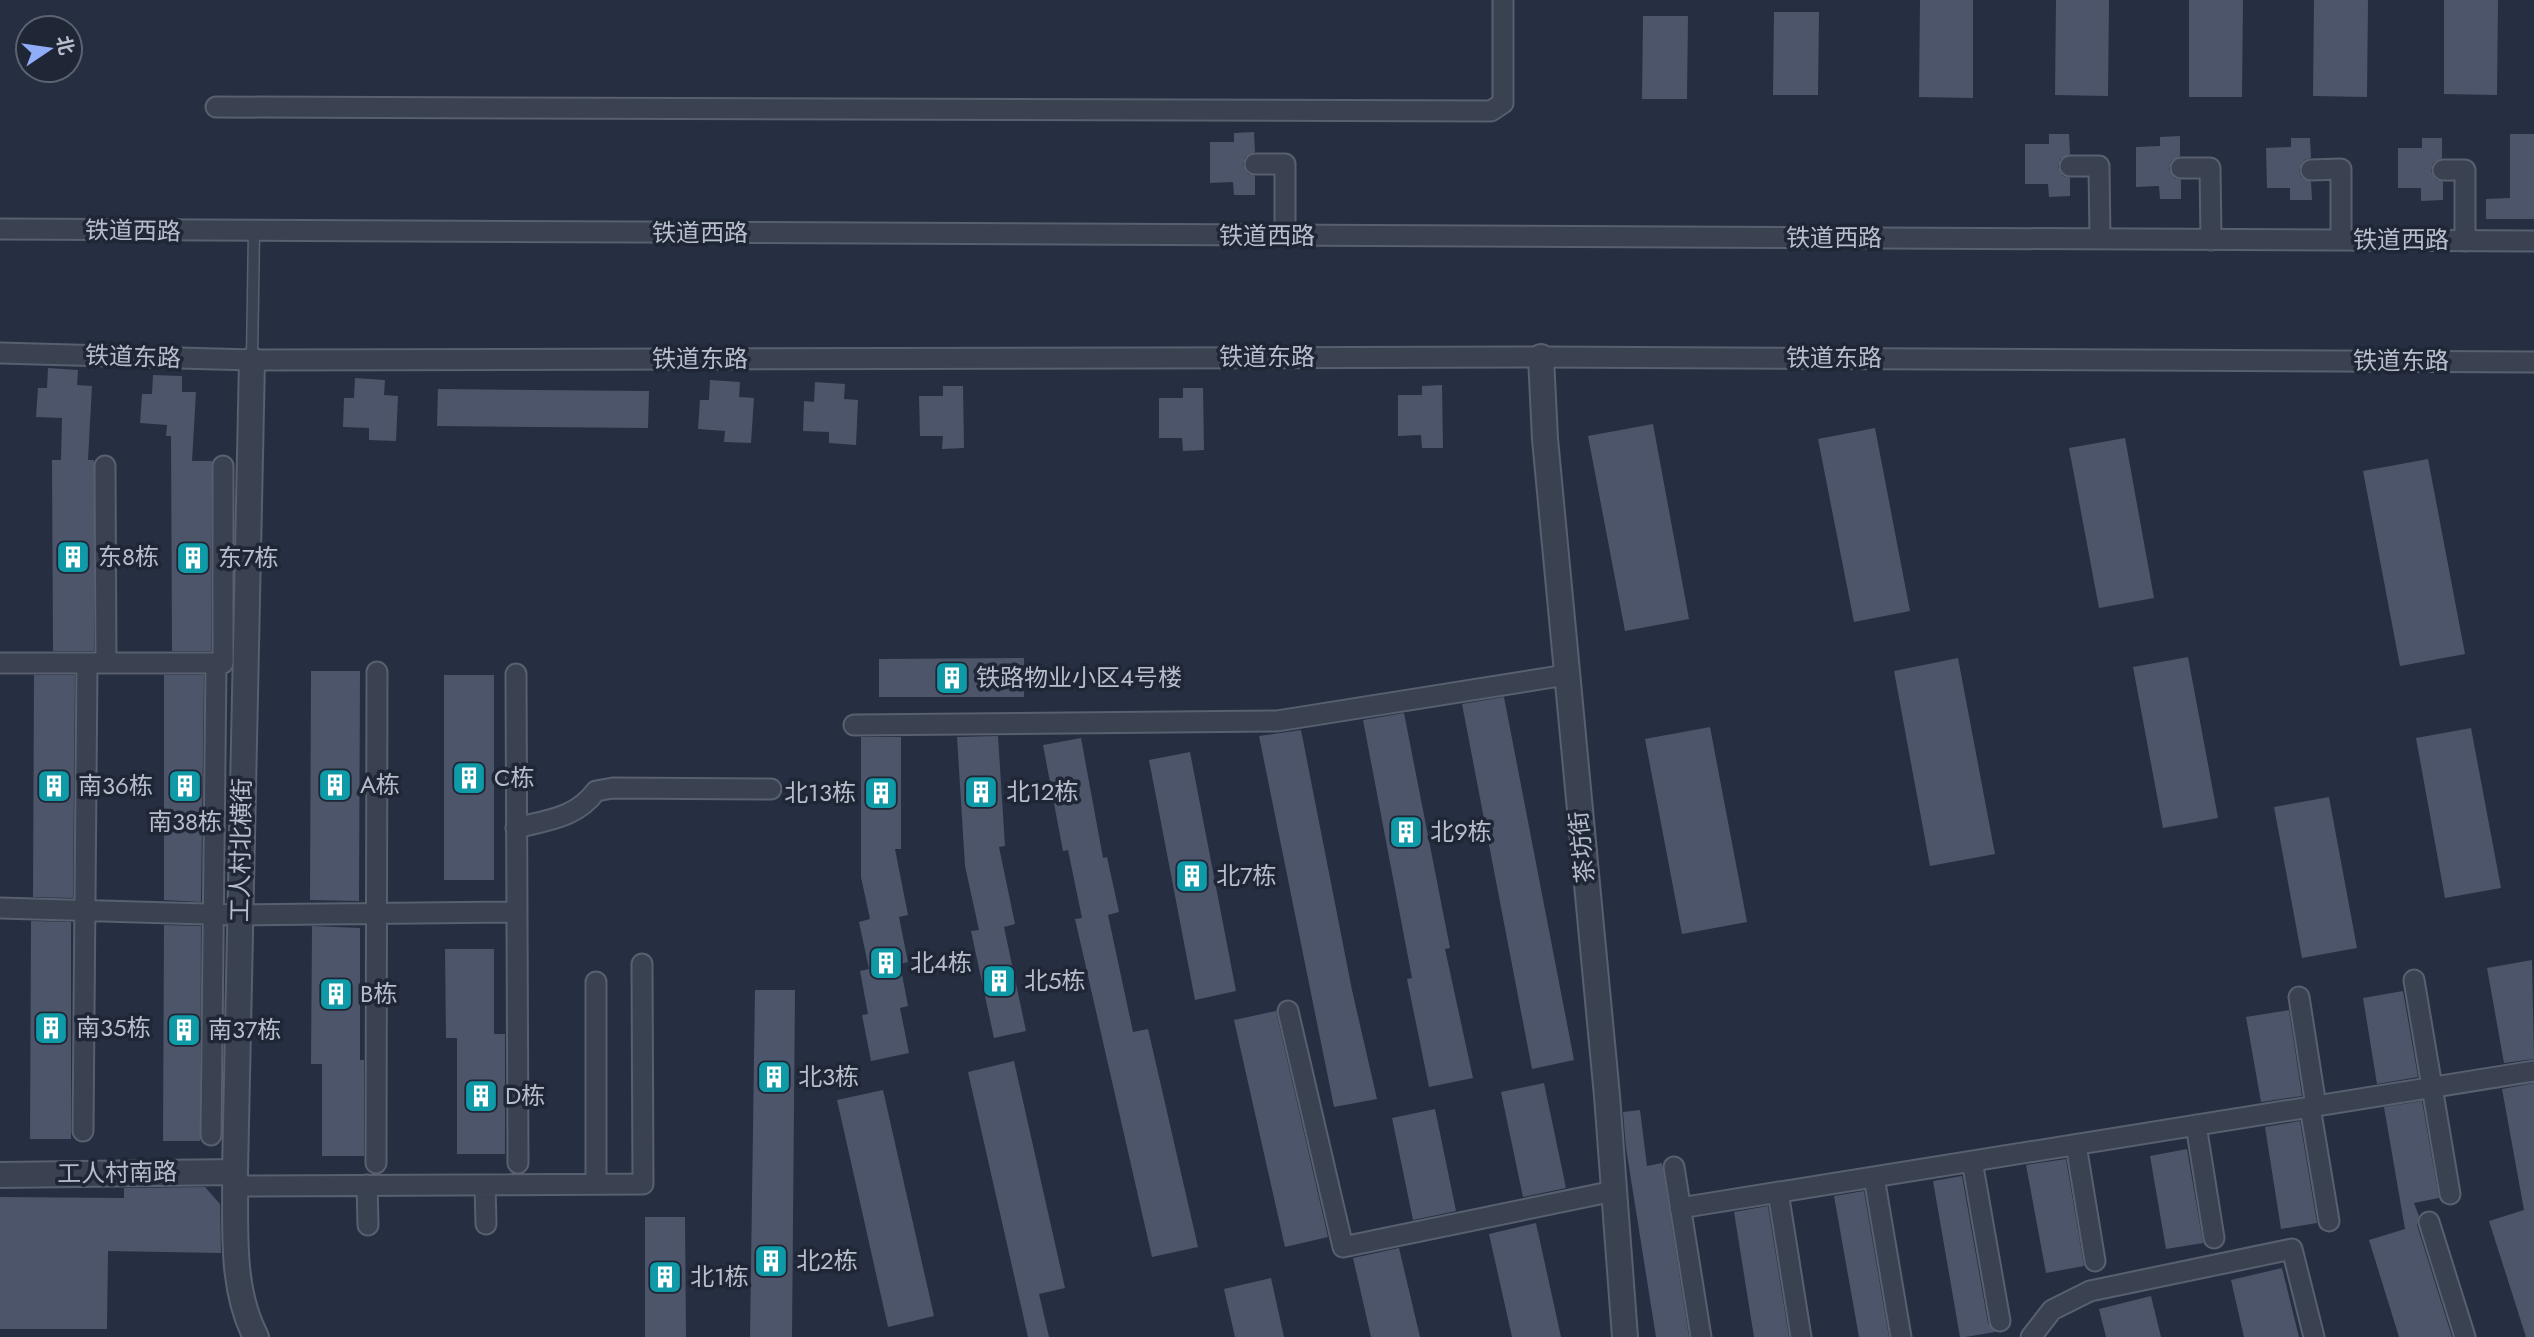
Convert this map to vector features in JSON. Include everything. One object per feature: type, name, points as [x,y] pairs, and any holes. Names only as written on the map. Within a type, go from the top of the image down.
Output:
[{"type":"street","points":[[216,107],[1491,111],[1503,103],[1503,0]]},
{"type":"street","points":[[1255,164],[1285,164],[1285,236]]},
{"type":"street","points":[[2070,166],[2099,166],[2100,239]]},
{"type":"street","points":[[2181,168],[2210,168],[2211,240]]},
{"type":"street","points":[[2311,170],[2341,169],[2341,240]]},
{"type":"street","points":[[2443,170],[2465,170],[2465,240]]},
{"type":"street","name":"铁道西路","points":[[0,229],[2534,241]]},
{"type":"street","name":"铁道东路","points":[[0,353],[253,360],[1541,357],[2534,362]]},
{"type":"street","name":"茶坊街","points":[[1541,357],[1566,675],[1625,1337]]},
{"type":"street","name":"工人村北横街","points":[[253,360],[235,1179],[238,1278],[243,1304],[256,1337]]},
{"type":"street","points":[[83,1132],[84,909],[105,466]]},
{"type":"street","points":[[0,663],[223,663],[223,466]]},
{"type":"street","points":[[211,1135],[216,663]]},
{"type":"street","points":[[376,1163],[377,672]]},
{"type":"street","points":[[516,674],[518,1163]]},
{"type":"street","points":[[855,725],[1277,721],[1566,675]]},
{"type":"street","points":[[516,828],[572,814],[585,805],[596,791],[771,789]]},
{"type":"street","points":[[0,908],[240,915],[516,912]]},
{"type":"street","points":[[235,1179],[367,1185],[643,1184],[642,964]]},
{"type":"street","points":[[2414,980],[2450,1194]]},
{"type":"street","points":[[596,982],[596,1184]]},
{"type":"street","points":[[2299,997],[2329,1222]]},
{"type":"street","points":[[1288,1011],[1343,1247],[1614,1191]]},
{"type":"street","points":[[1680,1208],[2534,1071]]},
{"type":"street","points":[[2196,1125],[2214,1238]]},
{"type":"street","points":[[2076,1144],[2095,1261]]},
{"type":"street","points":[[1972,1161],[2000,1321]]},
{"type":"street","points":[[1674,1167],[1701,1337]]},
{"type":"street","name":"工人村南路","points":[[0,1175],[235,1179]]},
{"type":"street","points":[[1874,1177],[1901,1337]]},
{"type":"street","points":[[367,1185],[368,1225]]},
{"type":"street","points":[[485,1185],[486,1224]]},
{"type":"street","points":[[1778,1192],[1801,1337]]},
{"type":"street","points":[[2429,1222],[2465,1337]]},
{"type":"street","points":[[2031,1337],[2052,1310],[2090,1291],[2292,1249],[2314,1337]]},
{"type":"lane","points":[[253,360],[254,232]]},
{"type":"building","points":[[1920,0],[1973,0],[1973,98],[1919,97]]},
{"type":"building","points":[[2056,0],[2109,0],[2108,96],[2055,95]]},
{"type":"building","points":[[2189,0],[2243,0],[2242,97],[2189,97]]},
{"type":"building","points":[[2314,0],[2368,0],[2367,97],[2313,96]]},
{"type":"building","points":[[2444,0],[2498,0],[2497,95],[2444,94]]},
{"type":"building","points":[[1774,12],[1819,12],[1818,95],[1773,95]]},
{"type":"building","points":[[1643,16],[1688,16],[1687,99],[1642,99]]},
{"type":"building","points":[[1254,132],[1255,152],[1245,157],[1243,165],[1248,174],[1255,176],[1255,195],[1234,195],[1233,182],[1210,183],[1210,142],[1234,142],[1234,133]]},
{"type":"building","points":[[2049,134],[2069,134],[2070,154],[2060,159],[2058,167],[2063,176],[2070,178],[2070,196],[2049,197],[2048,184],[2025,184],[2025,144],[2049,144]]},
{"type":"building","points":[[2510,134],[2534,134],[2534,219],[2486,219],[2486,199],[2510,198]]},
{"type":"building","points":[[2180,136],[2180,156],[2171,161],[2169,169],[2174,178],[2181,180],[2181,199],[2160,199],[2159,186],[2136,187],[2136,147],[2160,146],[2160,137]]},
{"type":"building","points":[[2291,138],[2310,138],[2311,158],[2304,160],[2299,170],[2301,177],[2311,182],[2312,200],[2290,200],[2290,188],[2267,188],[2266,148],[2291,147]]},
{"type":"building","points":[[2422,138],[2442,138],[2442,158],[2433,163],[2431,171],[2436,180],[2443,182],[2443,200],[2421,201],[2421,188],[2398,188],[2398,148],[2422,148]]},
{"type":"building","name":"东8栋","points":[[48,368],[78,370],[77,385],[92,386],[88,460],[94,460],[94,651],[53,651],[52,460],[61,460],[62,418],[36,417],[38,388],[47,388]]},
{"type":"building","name":"东7栋","points":[[153,375],[182,376],[182,392],[196,392],[192,461],[212,461],[211,651],[172,651],[171,436],[166,436],[167,425],[140,423],[142,394],[152,394]]},
{"type":"building","points":[[355,378],[385,380],[384,395],[398,396],[396,441],[369,440],[369,428],[343,427],[344,398],[354,398]]},
{"type":"building","points":[[710,380],[740,382],[739,397],[754,398],[751,443],[724,442],[725,431],[698,429],[700,400],[709,400]]},
{"type":"building","points":[[815,382],[845,384],[844,399],[858,400],[856,445],[829,443],[829,432],[803,431],[804,401],[814,402]]},
{"type":"building","points":[[1442,385],[1443,448],[1422,448],[1421,435],[1398,436],[1398,395],[1422,395],[1422,386]]},
{"type":"building","points":[[943,386],[963,386],[964,448],[942,449],[943,436],[920,436],[919,396],[943,396]]},
{"type":"building","points":[[1183,388],[1203,388],[1204,450],[1183,451],[1182,438],[1159,438],[1159,398],[1183,398]]},
{"type":"building","points":[[438,389],[649,391],[648,428],[437,426]]},
{"type":"building","points":[[1653,424],[1689,619],[1625,631],[1588,436]]},
{"type":"building","points":[[1875,428],[1910,611],[1854,622],[1818,439]]},
{"type":"building","points":[[2125,438],[2154,598],[2099,608],[2069,448]]},
{"type":"building","points":[[2428,459],[2465,654],[2400,666],[2363,471]]},
{"type":"building","points":[[2188,657],[2218,818],[2163,828],[2133,667]]},
{"type":"building","name":"铁路物业小区4号楼","points":[[1024,658],[1024,697],[879,697],[879,659]]},
{"type":"building","points":[[1958,658],[1995,854],[1930,866],[1894,671]]},
{"type":"building","name":"A栋","points":[[311,671],[360,671],[359,901],[310,900]]},
{"type":"building","name":"南36栋","points":[[34,675],[75,675],[73,898],[33,897]]},
{"type":"building","name":"南38栋","points":[[164,675],[204,675],[201,902],[164,900]]},
{"type":"building","name":"C栋","points":[[444,675],[494,675],[494,880],[444,880]]},
{"type":"building","points":[[1504,697],[1574,1060],[1532,1069],[1462,704]]},
{"type":"building","name":"北9栋","points":[[1404,713],[1450,948],[1445,949],[1473,1078],[1429,1087],[1407,979],[1412,978],[1363,720]]},
{"type":"building","points":[[1710,727],[1747,922],[1682,934],[1645,739]]},
{"type":"building","points":[[2471,728],[2501,888],[2445,898],[2416,738]]},
{"type":"building","points":[[1301,730],[1352,990],[1377,1099],[1334,1107],[1259,736]]},
{"type":"building","points":[[998,736],[1005,846],[999,847],[1015,924],[1004,927],[1026,1031],[994,1038],[971,931],[979,930],[965,866],[957,737]]},
{"type":"building","points":[[861,737],[901,737],[901,849],[895,849],[908,915],[899,917],[908,962],[900,964],[908,1006],[900,1008],[909,1053],[871,1061],[862,1015],[868,1014],[860,971],[869,969],[859,922],[870,919],[861,877]]},
{"type":"building","points":[[1081,738],[1103,858],[1107,857],[1119,912],[1108,915],[1133,1032],[1148,1029],[1198,1247],[1152,1257],[1075,919],[1082,918],[1068,850],[1063,851],[1043,745]]},
{"type":"building","name":"北7栋","points":[[1190,752],[1236,991],[1195,1000],[1149,760]]},
{"type":"building","points":[[2329,797],[2357,948],[2302,958],[2274,807]]},
{"type":"building","name":"南35栋","points":[[31,921],[71,922],[71,1139],[30,1139]]},
{"type":"building","name":"南37栋","points":[[164,925],[201,926],[200,1141],[163,1141]]},
{"type":"building","name":"B栋","points":[[312,926],[360,928],[360,1060],[364,1060],[364,1156],[322,1156],[322,1064],[311,1064]]},
{"type":"building","name":"D栋","points":[[445,949],[494,949],[494,1034],[505,1034],[505,1154],[457,1154],[457,1038],[446,1038]]},
{"type":"building","points":[[2532,960],[2534,1059],[2504,1063],[2487,968]]},
{"type":"building","points":[[755,990],[795,990],[792,1337],[750,1337]]},
{"type":"building","points":[[2403,991],[2418,1077],[2377,1084],[2363,998]]},
{"type":"building","points":[[2289,1010],[2302,1096],[2261,1102],[2246,1017]]},
{"type":"building","points":[[1276,1011],[1328,1237],[1285,1247],[1234,1020]]},
{"type":"building","points":[[1014,1061],[1065,1288],[1039,1294],[1049,1337],[1028,1337],[968,1072]]},
{"type":"building","points":[[1544,1083],[1566,1188],[1523,1197],[1501,1092]]},
{"type":"building","points":[[2534,1083],[2534,1337],[2526,1337],[2489,1221],[2524,1210],[2502,1089]]},
{"type":"building","points":[[883,1090],[934,1316],[888,1327],[837,1100]]},
{"type":"building","points":[[2422,1101],[2439,1198],[2414,1203],[2419,1216],[2417,1225],[2452,1337],[2399,1337],[2369,1240],[2405,1229],[2384,1107]]},
{"type":"building","points":[[1435,1109],[1456,1211],[1413,1220],[1392,1118]]},
{"type":"building","points":[[1640,1110],[1647,1166],[1662,1163],[1689,1337],[1656,1337],[1626,1148],[1623,1112]]},
{"type":"building","points":[[2300,1121],[2317,1223],[2281,1229],[2265,1127]]},
{"type":"building","points":[[2187,1149],[2203,1243],[2166,1249],[2150,1156]]},
{"type":"building","points":[[2066,1159],[2084,1266],[2046,1273],[2026,1165]]},
{"type":"building","points":[[1962,1176],[1988,1323],[1995,1332],[1965,1337],[1960,1337],[1933,1181]]},
{"type":"building","points":[[205,1187],[220,1204],[221,1253],[108,1251],[107,1329],[0,1329],[0,1197],[124,1198],[124,1188]]},
{"type":"building","points":[[1864,1191],[1889,1337],[1859,1337],[1834,1196]]},
{"type":"building","points":[[1768,1206],[1789,1337],[1754,1337],[1734,1212]]},
{"type":"building","name":"北1栋","points":[[645,1217],[685,1217],[686,1337],[645,1337]]},
{"type":"building","points":[[1536,1223],[1561,1337],[1512,1337],[1489,1234]]},
{"type":"building","points":[[1399,1248],[1420,1337],[1371,1337],[1353,1258]]},
{"type":"building","points":[[2282,1268],[2299,1337],[2244,1337],[2231,1280]]},
{"type":"building","points":[[1271,1278],[1284,1337],[1235,1337],[1224,1289]]},
{"type":"building","points":[[2151,1296],[2161,1337],[2106,1337],[2099,1309]]},
{"type":"place","name":"东8栋","points":[[73,557]]},
{"type":"place","name":"东7栋","points":[[193,558]]},
{"type":"place","name":"铁路物业小区4号楼","points":[[952,678]]},
{"type":"place","name":"C栋","points":[[469,778]]},
{"type":"place","name":"A栋","points":[[335,785]]},
{"type":"place","name":"南36栋","points":[[54,786]]},
{"type":"place","name":"南38栋","points":[[185,786]]},
{"type":"place","name":"北12栋","points":[[981,792]]},
{"type":"place","name":"北13栋","points":[[881,793]]},
{"type":"place","name":"北9栋","points":[[1406,832]]},
{"type":"place","name":"北7栋","points":[[1192,876]]},
{"type":"place","name":"北4栋","points":[[886,963]]},
{"type":"place","name":"北5栋","points":[[999,981]]},
{"type":"place","name":"B栋","points":[[336,994]]},
{"type":"place","name":"南35栋","points":[[51,1028]]},
{"type":"place","name":"南37栋","points":[[184,1030]]},
{"type":"place","name":"北3栋","points":[[774,1077]]},
{"type":"place","name":"D栋","points":[[481,1096]]},
{"type":"place","name":"北2栋","points":[[771,1261]]},
{"type":"place","name":"北1栋","points":[[665,1277]]}]
